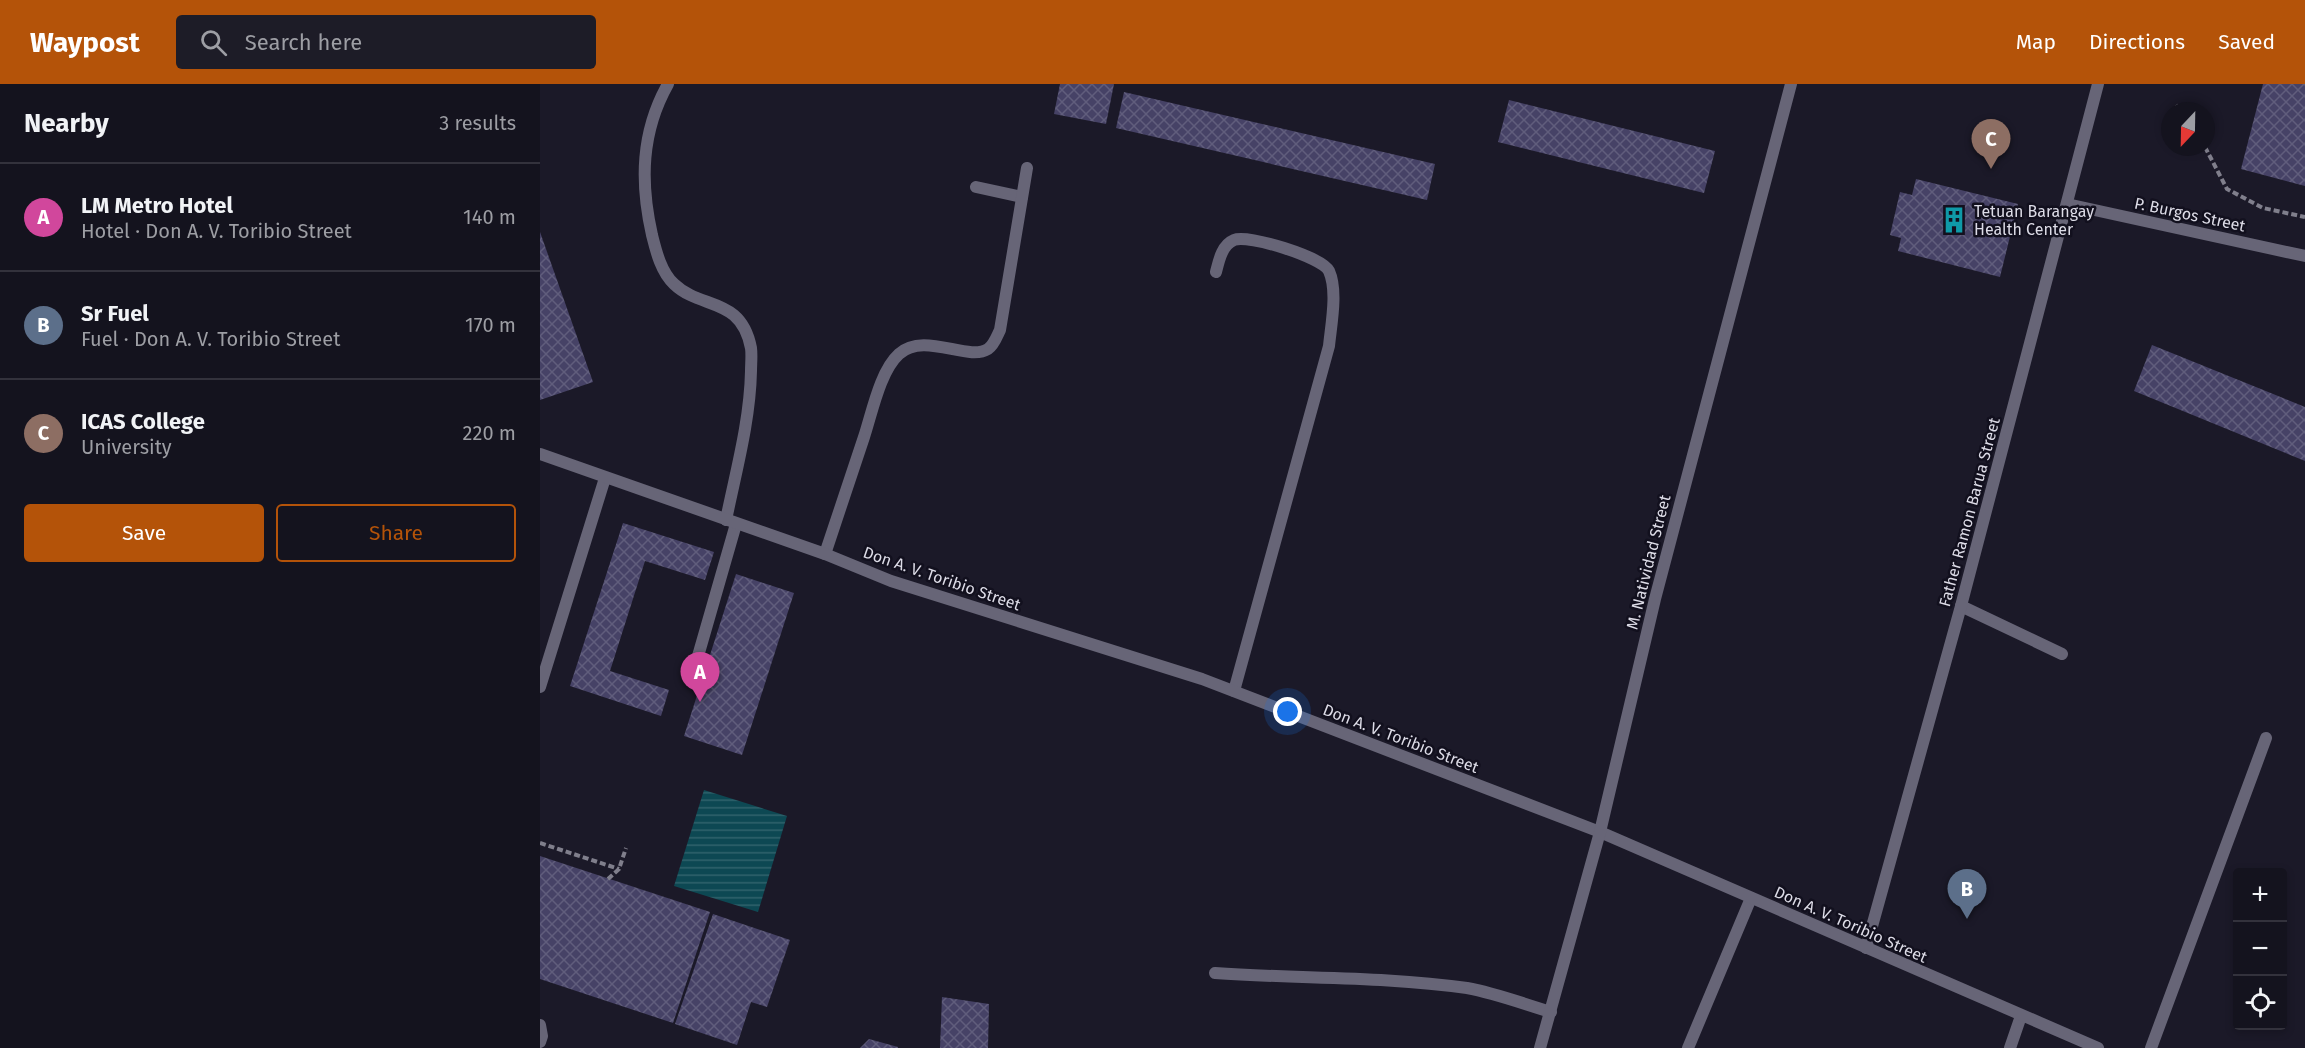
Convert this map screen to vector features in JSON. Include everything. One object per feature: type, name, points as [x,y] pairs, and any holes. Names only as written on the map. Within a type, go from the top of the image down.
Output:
[{"type":"street","points":[[668,84],[651,119],[644,156],[645,204],[654,244],[664,273],[675,285],[688,293],[724,307],[742,324],[751,348],[750,399],[731,522],[694,670]]},
{"type":"street","name":"M. Natividad Street","points":[[1540,1048],[1600,832],[1656,598],[1791,84]]},
{"type":"street","name":"Father Ramon Barua Street","points":[[1866,948],[1961,606],[2098,84]]},
{"type":"street","points":[[825,554],[879,391],[891,362],[902,351],[915,346],[934,346],[974,352],[987,350],[1000,330],[1027,168]]},
{"type":"street","points":[[976,187],[1022,196]]},
{"type":"street","name":"P. Burgos Street","points":[[2067,204],[2305,256]]},
{"type":"street","points":[[1216,272],[1222,251],[1233,240],[1244,238],[1300,253],[1324,265],[1329,271],[1333,307],[1329,346],[1234,691]]},
{"type":"street","name":"Don A. V. Toribio Street","points":[[540,454],[825,554],[891,581],[1234,691],[1600,832],[2098,1048]]},
{"type":"street","points":[[540,687],[605,478]]},
{"type":"street","points":[[1961,606],[2062,654]]},
{"type":"street","points":[[2151,1048],[2266,738]]},
{"type":"street","points":[[1688,1048],[1751,898]]},
{"type":"street","points":[[1215,973],[1390,979],[1470,989],[1551,1012]]},
{"type":"street","points":[[2010,1048],[2021,1016]]},
{"type":"street","points":[[540,1025],[542,1036],[540,1042]]},
{"type":"path","points":[[2210,156],[2227,189],[2263,208],[2305,217]]},
{"type":"path","points":[[540,843],[619,869]]},
{"type":"path","points":[[609,879],[619,869],[626,848]]},
{"type":"water","points":[[704,790],[787,816],[758,912],[674,886]]},
{"type":"building","points":[[1060,84],[1114,84],[1106,124],[1054,114]]},
{"type":"building","points":[[2263,84],[2305,84],[2305,186],[2241,169]]},
{"type":"building","points":[[1124,92],[1435,164],[1427,200],[1116,128]]},
{"type":"building","points":[[1509,100],[1715,151],[1704,193],[1498,142]]},
{"type":"building","name":"Tetuan Barangay Health Center","points":[[1916,179],[2018,204],[2000,277],[1898,251],[1901,238],[1890,235],[1900,192],[1912,195]]},
{"type":"building","points":[[540,232],[593,382],[540,400]]},
{"type":"building","points":[[2152,345],[2305,407],[2305,461],[2134,391]]},
{"type":"building","points":[[623,523],[714,552],[705,580],[645,561],[610,671],[669,690],[661,716],[570,686]]},
{"type":"building","points":[[736,574],[794,593],[742,755],[684,736]]},
{"type":"building","points":[[540,856],[710,912],[673,1023],[540,979]]},
{"type":"building","points":[[713,914],[790,940],[767,1007],[751,1002],[737,1045],[675,1024]]},
{"type":"building","points":[[942,997],[989,1004],[988,1048],[940,1048]]},
{"type":"building","points":[[869,1039],[898,1047],[898,1048],[860,1048]]},
{"type":"place","name":"ICAS College","points":[[1991,169]]},
{"type":"place","name":"Tetuan Barangay Health Center","points":[[1954,220]]},
{"type":"place","name":"LM Metro Hotel","points":[[700,702]]},
{"type":"place","name":"Sr Fuel","points":[[1967,919]]}]
